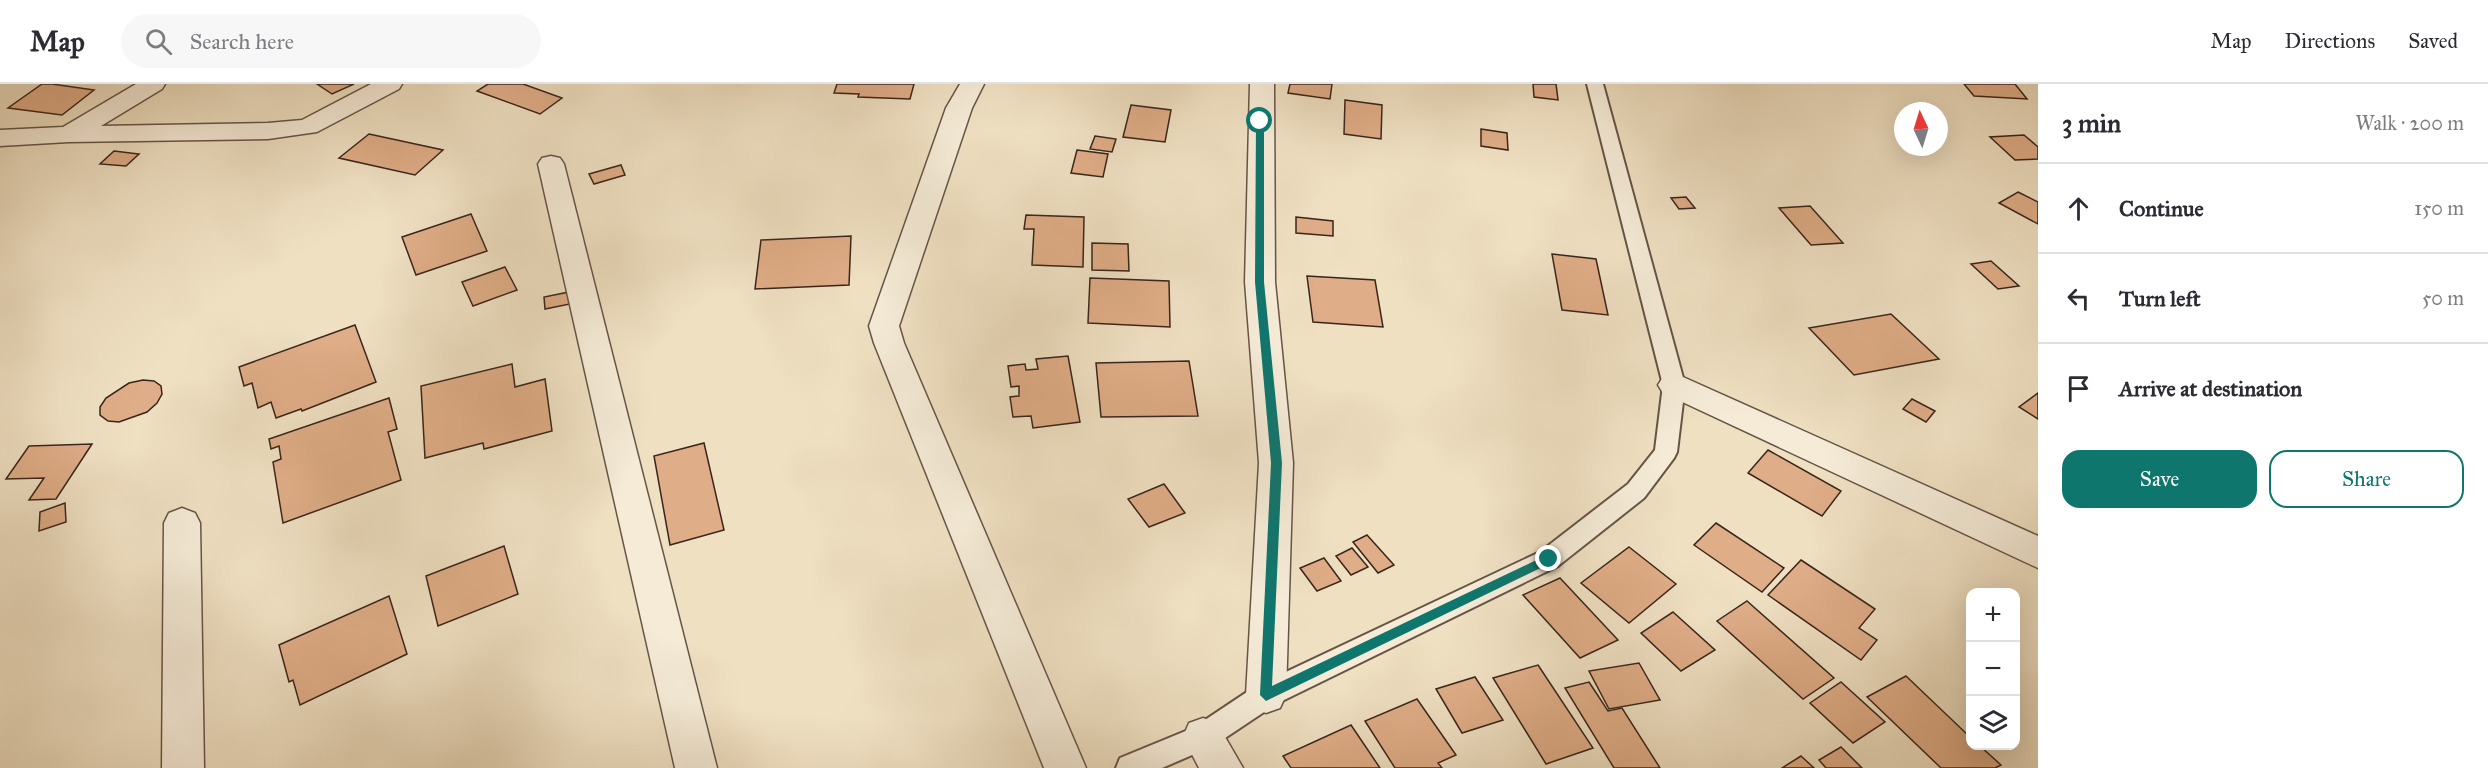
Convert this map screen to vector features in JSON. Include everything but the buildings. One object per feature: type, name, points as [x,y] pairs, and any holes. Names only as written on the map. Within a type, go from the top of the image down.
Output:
[{"type":"street","points":[[69,134],[153,84]]},
{"type":"street","points":[[0,138],[69,134],[268,131],[308,127],[390,84]]},
{"type":"street","points":[[972,84],[959,108],[884,326],[889,343],[1065,768]]},
{"type":"street","points":[[1262,84],[1260,282],[1276,463],[1266,695]]},
{"type":"street","points":[[551,164],[696,768]]},
{"type":"street","points":[[1674,385],[2038,553]]},
{"type":"street","points":[[182,523],[183,768]]},
{"type":"lane","points":[[1130,768],[1213,753],[1266,695],[1549,559],[1636,491],[1666,452],[1674,385],[1595,84]]},
{"type":"route","points":[[1260,121],[1260,282],[1276,463],[1266,695],[1549,559]]}]
